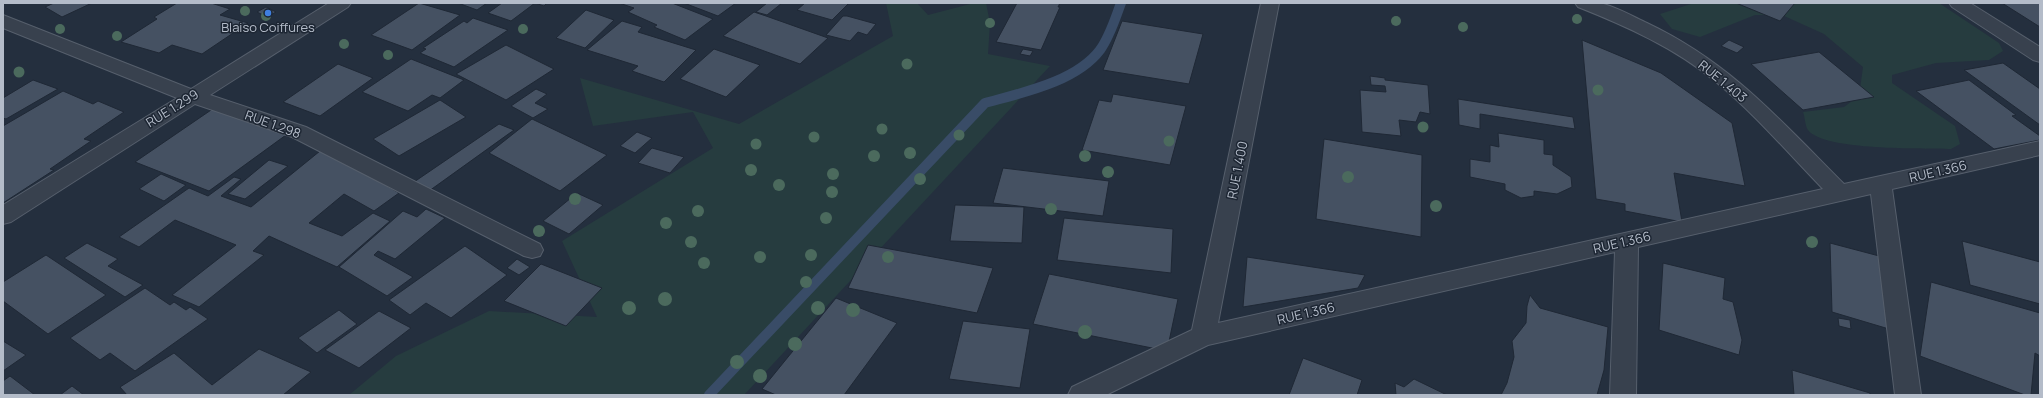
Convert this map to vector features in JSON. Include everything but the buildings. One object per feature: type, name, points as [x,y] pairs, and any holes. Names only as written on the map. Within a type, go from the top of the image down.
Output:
[{"type":"street","name":"RUE 1.299","points":[[3,216],[342,3]]},
{"type":"street","name":"RUE 1.400","points":[[1203,336],[1270,3]]},
{"type":"street","name":"RUE 1.403","points":[[1584,3],[1654,35],[1684,51],[1710,69],[1738,90],[1840,193]]},
{"type":"street","points":[[1958,3],[2040,56]]},
{"type":"street","name":"RUE 1.298","points":[[3,21],[192,96],[299,132],[532,250]]},
{"type":"street","name":"RUE 1.366","points":[[1080,395],[1203,336],[2040,148]]},
{"type":"street","points":[[1881,184],[1908,395]]},
{"type":"street","points":[[1623,395],[1627,241]]},
{"type":"green space","points":[[886,3],[917,3],[928,15],[974,3],[986,3],[990,23],[988,54],[1050,66],[744,395],[349,395],[396,356],[489,311],[597,317],[562,241],[713,148],[693,112],[593,126],[580,78],[739,124],[893,36]]},
{"type":"green space","points":[[1694,3],[1939,3],[1999,43],[2003,51],[1989,60],[1936,63],[1892,75],[1892,83],[1955,126],[1960,144],[1951,149],[1875,147],[1833,142],[1818,137],[1808,130],[1803,112],[1844,107],[1859,96],[1863,67],[1824,34],[1782,15],[1755,15],[1700,37],[1672,29],[1660,14]]},
{"type":"waterway","points":[[709,395],[985,103],[1047,85],[1063,78],[1090,61],[1107,39],[1121,3]]},
{"type":"place","name":"Blaiso Coiffures","points":[[268,13]]}]
